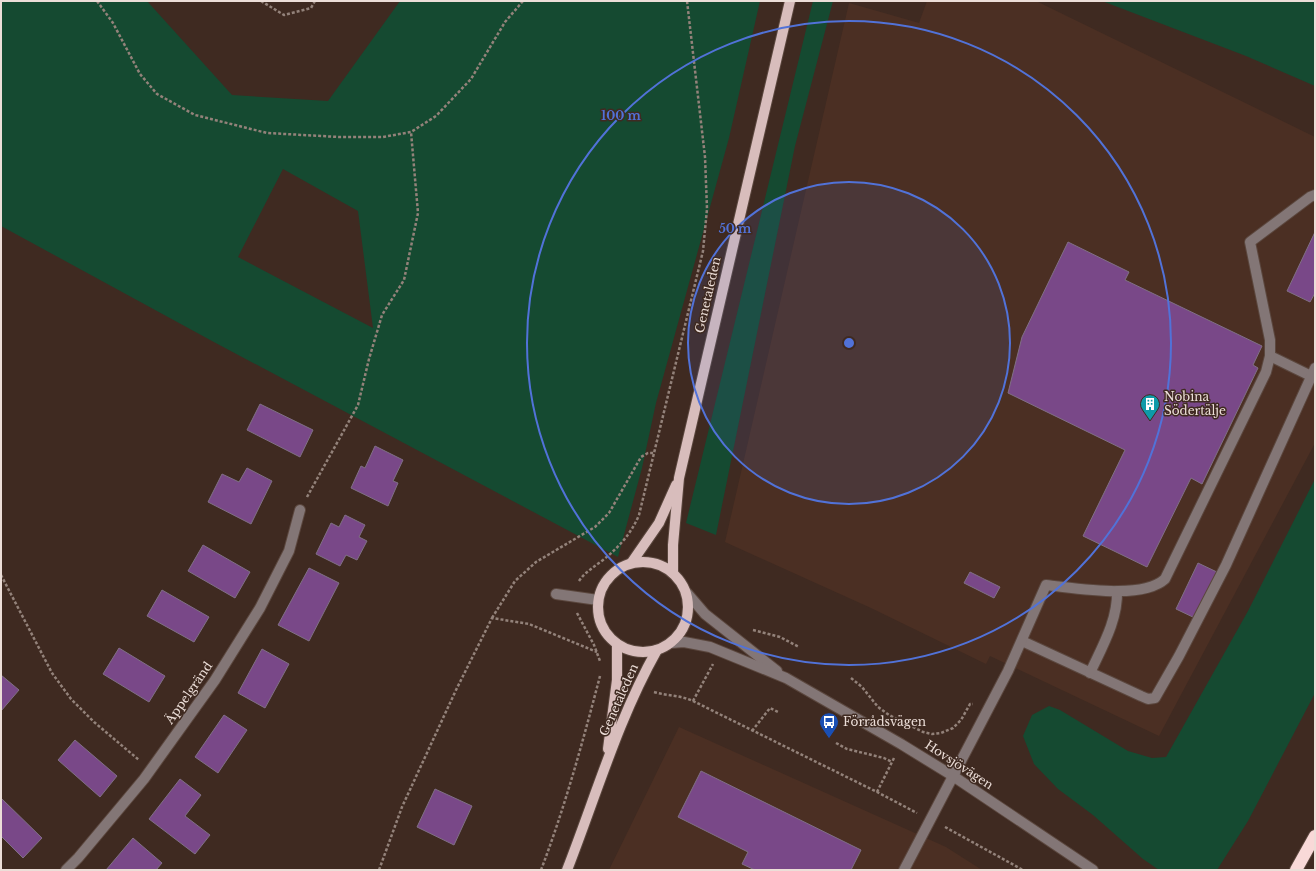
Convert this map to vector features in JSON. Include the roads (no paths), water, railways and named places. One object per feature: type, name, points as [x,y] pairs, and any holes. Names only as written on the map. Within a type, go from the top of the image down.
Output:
[{"type":"highway","points":[[1296,870],[1315,836]]},
{"type":"main road","name":"Genetaleden","points":[[673,573],[673,544],[679,478],[790,1]]},
{"type":"main road","name":"Genetaleden","points":[[632,562],[659,523],[679,478]]},
{"type":"main road","points":[[643,561],[654,562],[664,566],[673,573],[682,582],[689,604],[685,626],[679,635],[671,643],[657,650],[647,652],[636,652],[617,644],[604,629],[598,610],[598,600],[602,587],[610,576],[620,568],[632,562],[643,561]]},
{"type":"main road","name":"Genetaleden","points":[[606,762],[617,680],[617,644]]},
{"type":"main road","name":"Genetaleden","points":[[567,870],[606,762],[638,686],[657,650]]},
{"type":"street","points":[[904,870],[1008,671],[1046,585],[1117,591],[1151,588],[1165,579],[1266,372],[1270,356],[1270,340],[1250,242],[1310,197],[1315,195]]},
{"type":"street","points":[[1022,641],[1148,699],[1155,698],[1179,656],[1226,565],[1313,372],[1270,356]]},
{"type":"street","name":"Äppelgränd","points":[[66,870],[78,858],[151,770],[215,680],[260,608],[289,551],[300,510]]},
{"type":"street","points":[[1090,673],[1114,618],[1117,606],[1117,591]]},
{"type":"street","points":[[556,594],[598,600]]},
{"type":"street","name":"Hovsjövägen","points":[[687,594],[705,614],[786,678]]},
{"type":"street","name":"Hovsjövägen","points":[[671,643],[684,642],[710,647],[786,678],[901,744],[953,776],[1093,870]]},
{"type":"place","name":"Nobina Södertälje","points":[[1150,421]]},
{"type":"place","name":"Förrådsvägen","points":[[829,739]]}]
